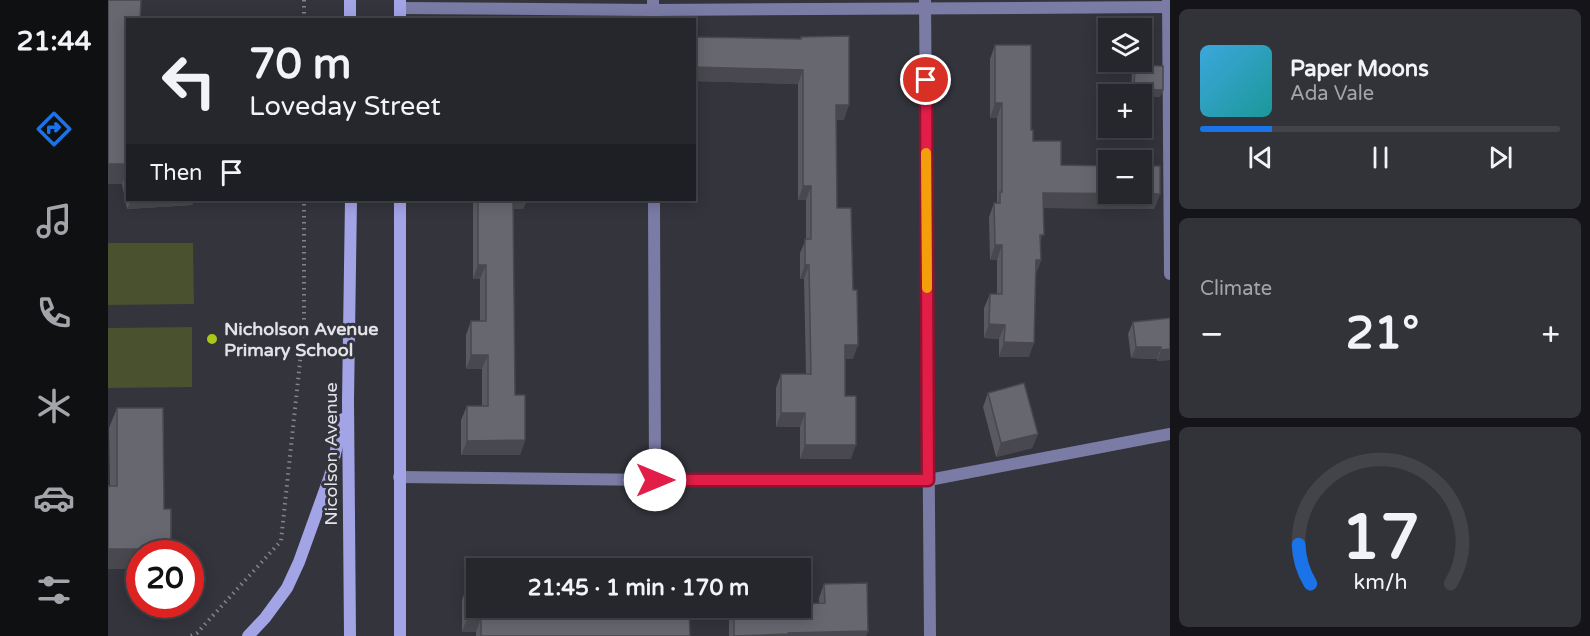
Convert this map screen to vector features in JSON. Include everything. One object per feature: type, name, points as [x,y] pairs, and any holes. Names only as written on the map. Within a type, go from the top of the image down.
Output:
[{"type":"main road","points":[[350,0],[350,18]]},
{"type":"main road","name":"Nicolson Avenue","points":[[350,636],[348,400],[351,201]]},
{"type":"main road","points":[[400,201],[400,636]]},
{"type":"main road","points":[[248,636],[265,618],[287,588],[299,562],[330,476],[348,400]]},
{"type":"street","points":[[925,5],[930,636]]},
{"type":"street","points":[[400,9],[653,10],[925,5],[1169,5],[1170,274]]},
{"type":"street","points":[[654,201],[655,480]]},
{"type":"street","points":[[399,477],[928,480],[1170,434]]},
{"type":"path","points":[[303,0],[304,18]]},
{"type":"path","points":[[191,636],[197,633],[281,540],[304,324],[304,201]]},
{"type":"green space","points":[[108,243],[193,243],[194,304],[108,305]]},
{"type":"green space","points":[[192,327],[192,387],[108,388],[108,328]]},
{"type":"building","points":[[108,0],[141,0],[140,18],[126,18],[126,164],[108,164]]},
{"type":"building","points":[[849,36],[849,105],[836,105],[837,208],[851,208],[853,290],[857,290],[858,345],[845,345],[845,396],[856,396],[856,445],[805,445],[805,413],[781,413],[781,374],[811,374],[809,265],[805,265],[805,239],[811,239],[811,186],[803,186],[803,70],[696,67],[696,37],[801,39],[801,37]]},
{"type":"building","points":[[995,45],[1031,45],[1033,141],[1061,141],[1061,165],[1098,166],[1098,194],[1043,193],[1044,235],[1040,235],[1041,260],[1036,260],[1034,343],[1004,342],[1005,325],[989,324],[990,294],[1002,294],[1002,245],[995,245],[994,203],[1000,203],[1000,192],[1002,192],[1002,103],[995,103]]},
{"type":"building","points":[[1152,66],[1163,66],[1163,90],[1152,90],[1152,84],[1134,84],[1135,72],[1152,72]]},
{"type":"building","points":[[1152,166],[1160,166],[1160,194],[1152,194]]},
{"type":"building","points":[[478,201],[513,201],[515,395],[525,395],[525,440],[467,441],[467,406],[488,406],[488,355],[471,355],[471,321],[486,321],[486,265],[478,265]]},
{"type":"building","points":[[1170,318],[1170,349],[1136,347],[1133,322]]},
{"type":"building","points":[[1024,383],[1038,434],[1001,443],[988,393]]},
{"type":"building","points":[[117,408],[163,408],[164,509],[171,509],[171,540],[126,540],[126,549],[108,549],[108,486],[117,486]]},
{"type":"building","points":[[867,583],[868,631],[734,636],[734,618],[811,618],[811,604],[825,603],[824,584]]},
{"type":"building","points":[[481,618],[689,618],[690,636],[481,636]]},
{"type":"slow traffic","points":[[926,153],[927,288]]},
{"type":"place","name":"Nicholson Avenue Primary School","points":[[212,339]]},
{"type":"route","points":[[655,480],[928,480],[926,80]]}]
